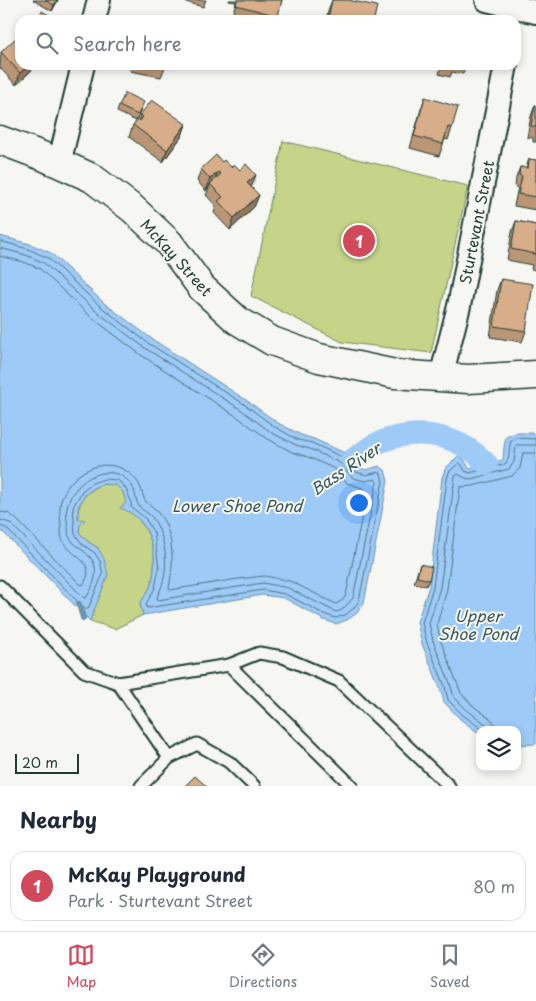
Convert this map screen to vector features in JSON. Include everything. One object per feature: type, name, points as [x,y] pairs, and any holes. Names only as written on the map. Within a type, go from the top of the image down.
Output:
[{"type":"main road","name":"McKay Street","points":[[0,140],[92,178],[133,209],[169,243],[202,288],[237,320],[272,341],[319,358],[396,374],[468,379],[536,375]]},
{"type":"street","points":[[95,15],[99,0]]},
{"type":"street","points":[[487,0],[521,10]]},
{"type":"street","points":[[59,164],[82,70]]},
{"type":"street","name":"Sturtevant Street","points":[[441,377],[459,306],[505,70]]},
{"type":"lane","points":[[0,586],[84,671],[118,684],[229,665],[259,652],[283,657],[339,680],[450,786]]},
{"type":"lane","points":[[229,665],[352,786]]},
{"type":"lane","points":[[118,684],[169,758]]},
{"type":"lane","points":[[141,786],[169,758],[197,744],[229,762],[254,786]]},
{"type":"green space","points":[[283,141],[468,186],[431,353],[342,342],[251,296]]},
{"type":"green space","points":[[104,484],[116,485],[123,492],[127,503],[121,507],[140,521],[151,541],[154,552],[153,576],[150,587],[140,604],[143,615],[115,629],[90,621],[96,604],[98,548],[87,541],[79,532],[78,516],[80,505],[90,492]]},
{"type":"water","name":"Lower Shoe Pond","points":[[0,236],[30,244],[51,253],[104,303],[152,339],[278,423],[301,435],[347,454],[358,467],[366,470],[379,466],[385,470],[388,481],[364,603],[357,613],[347,620],[336,624],[324,620],[284,598],[262,595],[143,615],[140,604],[150,587],[153,576],[154,552],[151,540],[139,520],[131,513],[120,508],[126,503],[123,492],[116,485],[104,484],[95,487],[85,495],[78,507],[78,519],[85,520],[80,525],[79,532],[87,541],[98,548],[104,559],[108,575],[90,621],[0,529]]},
{"type":"water","name":"Upper Shoe Pond","points":[[516,433],[533,433],[536,435],[536,744],[521,745],[521,726],[476,726],[476,731],[460,719],[444,702],[422,644],[417,622],[429,586],[442,478],[445,469],[459,455],[469,468],[503,460],[506,437]]},
{"type":"building","points":[[45,0],[57,0],[54,5]]},
{"type":"building","points":[[237,0],[282,0],[278,15],[236,5]]},
{"type":"building","points":[[332,0],[348,0],[377,6],[375,15],[329,15]]},
{"type":"building","points":[[42,11],[49,15],[40,15]]},
{"type":"building","points":[[15,39],[15,67],[1,52]]},
{"type":"building","points":[[125,93],[144,102],[138,115],[119,106]]},
{"type":"building","points":[[425,97],[458,107],[452,128],[448,127],[443,144],[414,136]]},
{"type":"building","points":[[152,100],[186,124],[167,150],[133,125],[138,119],[140,121],[143,117],[140,115]]},
{"type":"building","points":[[536,105],[536,127],[531,126]]},
{"type":"building","points":[[216,155],[222,162],[224,160],[231,167],[234,164],[240,170],[246,164],[256,175],[247,183],[259,195],[234,218],[218,201],[223,197],[210,184],[221,174],[218,172],[210,179],[201,169]]},
{"type":"building","points":[[529,159],[536,160],[536,197],[518,194],[522,176],[519,175],[520,167],[528,168]]},
{"type":"building","points":[[516,221],[536,225],[536,254],[511,249]]},
{"type":"building","points":[[501,279],[533,284],[526,331],[494,326]]},
{"type":"building","points":[[420,564],[432,567],[429,580],[417,577]]},
{"type":"building","points":[[195,776],[206,786],[185,786]]},
{"type":"waterway","name":"Bass River","points":[[352,460],[375,444],[405,435],[419,434],[448,439],[462,445],[487,464]]},
{"type":"waterway","points":[[79,604],[83,618]]},
{"type":"place","name":"McKay Playground","points":[[359,241]]}]
